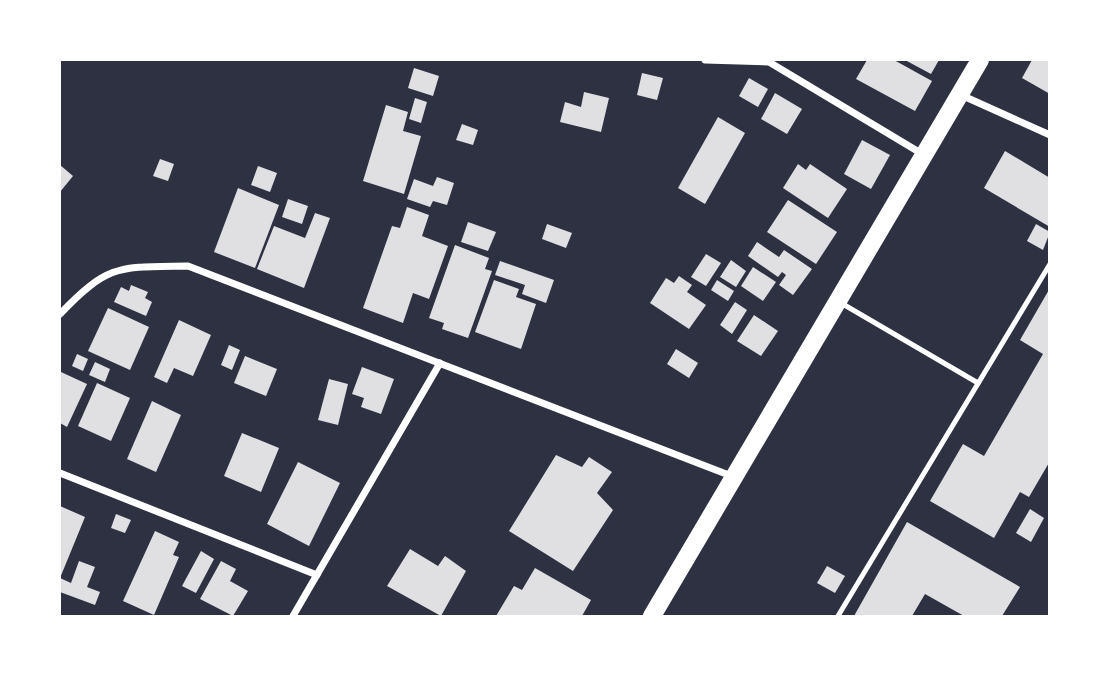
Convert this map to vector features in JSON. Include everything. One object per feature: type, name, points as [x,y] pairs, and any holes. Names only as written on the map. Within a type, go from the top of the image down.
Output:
[{"type":"main road","points":[[652,617],[980,60]]},
{"type":"street","points":[[705,60],[769,61],[924,156]]},
{"type":"street","points":[[960,94],[1049,135]]},
{"type":"street","points":[[60,314],[89,283],[124,267],[188,266],[734,477]]},
{"type":"street","points":[[293,617],[440,363]]},
{"type":"street","points":[[60,473],[317,575]]},
{"type":"lane","points":[[838,617],[1049,264]]},
{"type":"lane","points":[[838,301],[978,383]]},
{"type":"building","points":[[867,60],[894,60],[932,81],[915,111],[856,79]]},
{"type":"building","points":[[905,60],[939,60],[931,74]]},
{"type":"building","points":[[1032,60],[1050,60],[1050,94],[1022,78]]},
{"type":"building","points":[[414,68],[439,76],[433,96],[408,88]]},
{"type":"building","points":[[642,73],[663,78],[657,100],[637,95]]},
{"type":"building","points":[[749,78],[768,89],[758,107],[739,96]]},
{"type":"building","points":[[584,92],[609,98],[601,132],[560,122],[565,102],[581,107]]},
{"type":"building","points":[[775,93],[802,109],[787,134],[761,119]]},
{"type":"building","points":[[415,98],[427,102],[421,123],[409,119]]},
{"type":"building","points":[[386,105],[408,112],[403,131],[421,136],[404,194],[363,181]]},
{"type":"building","points":[[718,117],[745,133],[705,204],[678,188]]},
{"type":"building","points":[[462,124],[478,130],[473,145],[456,140]]},
{"type":"building","points":[[862,140],[890,155],[871,189],[844,174]]},
{"type":"building","points":[[1005,151],[1050,178],[1050,227],[984,188]]},
{"type":"building","points":[[160,159],[174,164],[168,181],[153,176]]},
{"type":"building","points":[[798,164],[806,170],[810,164],[847,189],[828,218],[783,188]]},
{"type":"building","points":[[60,165],[73,176],[60,192]]},
{"type":"building","points":[[258,166],[277,173],[270,192],[251,185]]},
{"type":"building","points":[[437,177],[454,183],[447,205],[433,201],[430,207],[407,199],[414,179],[433,186]]},
{"type":"building","points":[[238,188],[279,205],[255,268],[214,252]]},
{"type":"building","points":[[288,199],[308,206],[302,224],[282,217]]},
{"type":"building","points":[[788,200],[837,232],[816,264],[767,232]]},
{"type":"building","points":[[407,207],[429,215],[422,236],[448,246],[429,299],[413,293],[403,323],[363,308],[392,226],[400,228]]},
{"type":"building","points":[[315,213],[330,218],[304,288],[257,269],[274,226],[305,238]]},
{"type":"building","points":[[468,222],[496,232],[488,251],[461,242]]},
{"type":"building","points":[[547,224],[572,233],[566,248],[542,239]]},
{"type":"building","points":[[1036,224],[1050,232],[1043,250],[1027,241]]},
{"type":"building","points":[[757,242],[779,257],[784,250],[812,269],[793,295],[779,285],[786,275],[782,272],[778,277],[748,256]]},
{"type":"building","points":[[455,245],[489,258],[485,269],[492,271],[468,338],[442,329],[444,323],[429,318]]},
{"type":"building","points":[[706,254],[721,263],[706,286],[691,277]]},
{"type":"building","points":[[731,260],[746,271],[736,287],[720,277]]},
{"type":"building","points":[[500,261],[554,280],[546,303],[522,294],[525,285],[495,275]]},
{"type":"building","points":[[753,267],[776,282],[763,301],[741,286]]},
{"type":"building","points":[[679,276],[692,285],[687,292],[706,305],[689,329],[650,303],[666,278],[674,283]]},
{"type":"building","points":[[494,280],[519,289],[516,297],[536,304],[521,349],[475,332]]},
{"type":"building","points":[[717,280],[734,291],[728,301],[711,290]]},
{"type":"building","points":[[131,285],[148,292],[145,298],[152,302],[146,316],[114,302],[121,287],[129,291]]},
{"type":"building","points":[[1050,288],[1050,461],[1029,497],[1020,492],[994,538],[930,501],[963,444],[984,456],[1043,354],[1020,340]]},
{"type":"building","points":[[735,302],[747,310],[732,334],[720,325]]},
{"type":"building","points":[[108,308],[149,327],[130,370],[88,351]]},
{"type":"building","points":[[754,315],[778,331],[761,356],[737,341]]},
{"type":"building","points":[[179,320],[211,335],[193,376],[174,368],[167,383],[154,377]]},
{"type":"building","points":[[229,345],[240,350],[232,370],[221,365]]},
{"type":"building","points":[[676,349],[698,363],[689,378],[667,364]]},
{"type":"building","points":[[77,354],[88,359],[83,371],[72,366]]},
{"type":"building","points":[[245,356],[277,369],[266,396],[234,383]]},
{"type":"building","points":[[95,362],[110,369],[105,382],[89,375]]},
{"type":"building","points":[[362,367],[394,379],[381,414],[361,407],[364,398],[352,394]]},
{"type":"building","points":[[61,372],[87,384],[67,427],[60,423]]},
{"type":"building","points":[[329,379],[348,384],[338,425],[318,420]]},
{"type":"building","points":[[97,383],[130,398],[111,441],[78,426]]},
{"type":"building","points":[[152,401],[181,415],[156,472],[127,459]]},
{"type":"building","points":[[242,433],[279,448],[261,492],[224,476]]},
{"type":"building","points":[[556,455],[582,467],[589,457],[612,472],[597,493],[613,510],[573,571],[509,531]]},
{"type":"building","points":[[298,462],[340,483],[309,546],[267,524]]},
{"type":"building","points":[[60,506],[85,517],[60,578]]},
{"type":"building","points":[[1030,509],[1044,518],[1031,542],[1016,533]]},
{"type":"building","points":[[116,514],[131,520],[125,533],[111,528]]},
{"type":"building","points":[[907,522],[1020,587],[1002,616],[964,616],[925,594],[912,616],[854,616]]},
{"type":"building","points":[[155,531],[179,542],[173,555],[179,557],[154,615],[123,601]]},
{"type":"building","points":[[410,549],[438,566],[445,556],[466,571],[441,616],[387,586]]},
{"type":"building","points":[[201,551],[214,559],[196,593],[182,586]]},
{"type":"building","points":[[79,561],[95,567],[87,587],[100,592],[95,605],[60,592],[60,578],[71,583]]},
{"type":"building","points":[[221,561],[236,569],[230,581],[248,591],[233,616],[200,599]]},
{"type":"building","points":[[827,566],[845,576],[835,593],[817,583]]},
{"type":"building","points":[[535,568],[591,600],[582,616],[496,616],[514,586],[522,590]]}]
